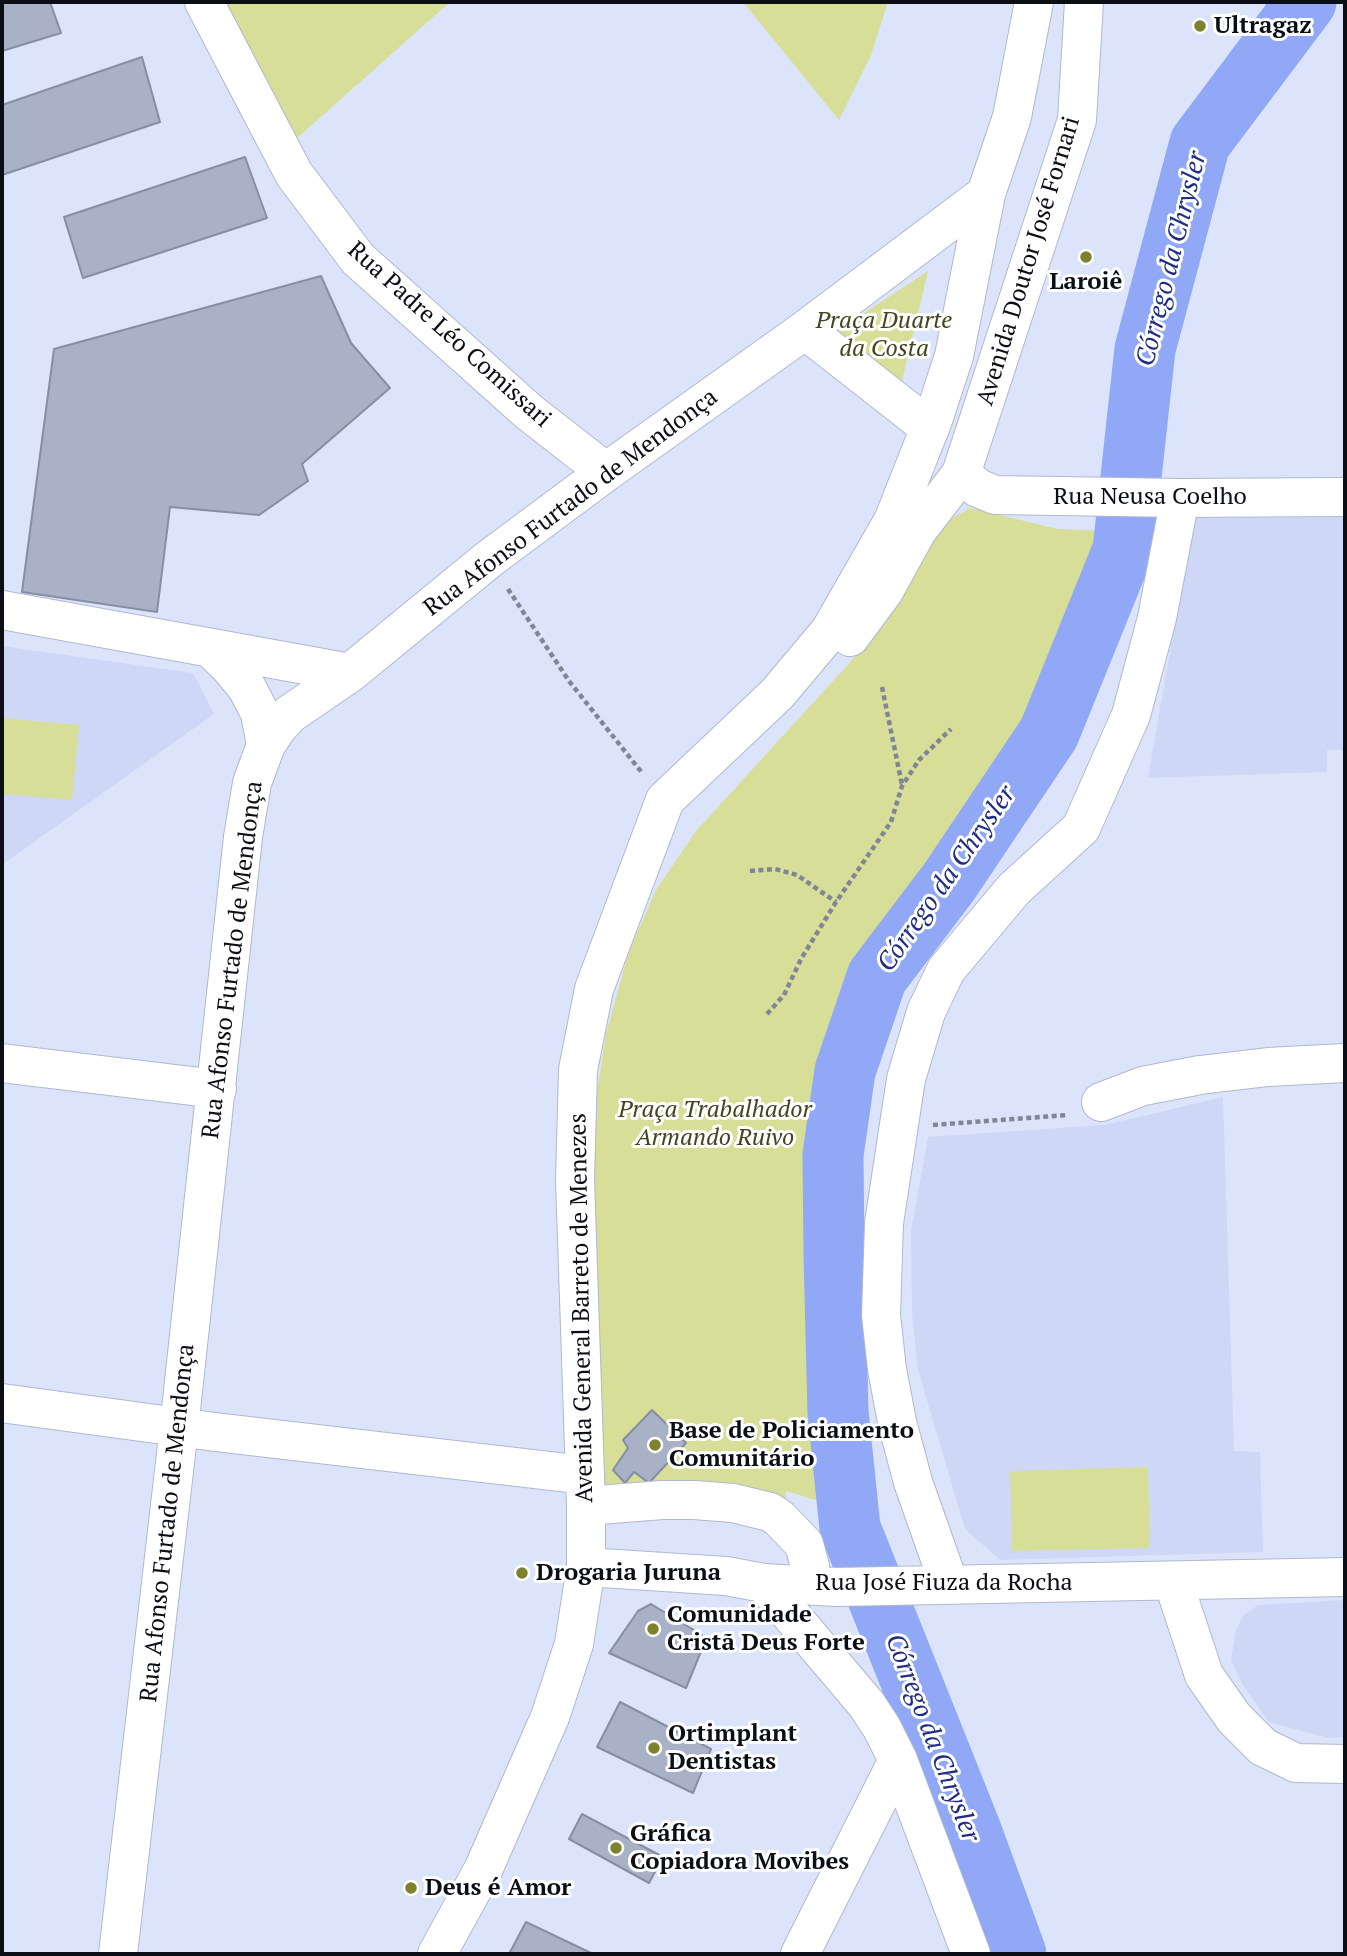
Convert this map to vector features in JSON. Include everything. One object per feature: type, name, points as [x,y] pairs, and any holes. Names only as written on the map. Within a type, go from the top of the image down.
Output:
[{"type":"street","name":"Rua Padre Léo Comissari","points":[[204,2],[294,174],[358,259],[528,412],[606,472]]},
{"type":"street","name":"Avenida General Barreto de Menezes","points":[[437,1954],[483,1870],[550,1717],[573,1644],[586,1567],[586,1490],[575,1180],[578,1070],[594,989],[665,800],[777,694],[830,631],[893,521],[930,428],[954,356],[986,194],[1012,117],[1034,2]]},
{"type":"street","name":"Avenida Doutor José Fornari","points":[[961,474],[1077,120],[1084,2]]},
{"type":"street","name":"Rua Afonso Furtado de Mendonça","points":[[118,1954],[217,1089],[243,837],[251,783],[266,745],[290,714],[350,673],[489,559],[805,330],[986,194]]},
{"type":"street","points":[[805,330],[930,428]]},
{"type":"street","points":[[954,356],[961,474]]},
{"type":"street","name":"Avenida General Barreto de Menezes","points":[[777,694],[843,646],[884,591],[917,531],[961,474]]},
{"type":"street","name":"Rua Neusa Coelho","points":[[961,474],[978,488],[995,495],[1345,497]]},
{"type":"street","points":[[949,1584],[912,1482],[887,1369],[881,1315],[884,1223],[906,1079],[923,1023],[946,970],[1014,889],[1081,828],[1131,715],[1157,618],[1167,497]]},
{"type":"street","points":[[2,610],[350,673]]},
{"type":"street","points":[[210,648],[247,688],[260,713],[266,745]]},
{"type":"street","points":[[2,1063],[217,1089]]},
{"type":"street","points":[[1101,1102],[1143,1086],[1200,1075],[1268,1067],[1345,1063]]},
{"type":"street","points":[[2,1403],[179,1427],[586,1490],[662,1500],[733,1503],[770,1512],[779,1518],[804,1544],[810,1566],[823,1585]]},
{"type":"street","name":"Rua José Fiuza da Rocha","points":[[586,1567],[726,1576],[764,1583],[823,1585],[1345,1577]]},
{"type":"street","points":[[1172,1581],[1204,1675],[1234,1718],[1263,1747],[1296,1763],[1345,1764]]},
{"type":"street","points":[[764,1583],[867,1705],[898,1760],[971,1954]]},
{"type":"street","points":[[800,1954],[898,1760]]},
{"type":"path","points":[[489,559],[569,681],[665,800]]},
{"type":"path","points":[[882,687],[902,786]]},
{"type":"path","points":[[766,1014],[784,995],[801,959],[836,902],[891,822],[902,786],[919,760],[951,729]]},
{"type":"path","points":[[750,871],[775,869],[797,875],[836,902]]},
{"type":"path","points":[[899,1125],[914,1127],[1080,1114],[1101,1102]]},
{"type":"shaded area","points":[[1345,517],[1345,750],[1327,750],[1327,772],[1148,778],[1193,518]]},
{"type":"shaded area","points":[[2,646],[193,673],[214,714],[2,865]]},
{"type":"shaded area","points":[[1223,1097],[1234,1451],[1260,1452],[1263,1552],[1000,1560],[965,1529],[918,1370],[912,1312],[911,1231],[928,1137],[1105,1125]]},
{"type":"shaded area","points":[[1345,1600],[1345,1737],[1328,1738],[1269,1722],[1242,1684],[1231,1660],[1236,1630],[1244,1615],[1258,1605]]},
{"type":"green space","points":[[215,2],[450,2],[296,139]]},
{"type":"green space","points":[[743,2],[888,2],[871,55],[839,120]]},
{"type":"green space","name":"Praça Duarte da Costa","points":[[928,271],[901,385],[834,333]]},
{"type":"green space","name":"Praça Trabalhador Armando Ruivo","points":[[970,508],[1058,529],[1111,531],[1038,721],[969,813],[868,973],[840,1066],[835,1143],[823,1238],[819,1377],[825,1503],[786,1491],[785,1505],[600,1492],[594,1396],[593,1118],[606,1034],[629,951],[656,890],[696,831],[853,659],[933,529]]},
{"type":"green space","points":[[2,718],[79,725],[72,800],[2,794]]},
{"type":"green space","points":[[1148,1467],[1150,1548],[1012,1551],[1010,1471]]},
{"type":"building","points":[[2,2],[50,2],[61,33],[2,51]]},
{"type":"building","points":[[142,57],[160,122],[2,175],[2,105]]},
{"type":"building","points":[[245,157],[267,218],[83,278],[64,217]]},
{"type":"building","points":[[321,276],[351,343],[390,388],[302,464],[308,481],[259,515],[170,507],[157,612],[22,592],[54,349]]},
{"type":"building","name":"Base de Policiamento Comunitário","points":[[652,1410],[686,1443],[649,1483],[634,1472],[625,1483],[613,1470],[628,1448],[623,1440]]},
{"type":"building","points":[[651,1604],[702,1635],[702,1649],[686,1688],[609,1653],[638,1611]]},
{"type":"building","name":"Ortimplant Dentistas","points":[[620,1702],[711,1749],[693,1793],[597,1747]]},
{"type":"building","name":"Gráfica Copiadora Movibes","points":[[582,1814],[663,1857],[649,1883],[569,1839]]},
{"type":"building","points":[[526,1922],[591,1953],[509,1954]]},
{"type":"waterway","name":"Córrego da Chrysler","points":[[1016,1954],[971,1831],[850,1528],[838,1412],[834,1255],[833,1155],[845,1071],[877,977],[949,882],[1049,733],[1123,550],[1145,349],[1200,143],[1306,2]]},
{"type":"place","name":"Ultragaz","points":[[1200,26]]},
{"type":"place","name":"Laroiê","points":[[1086,257]]},
{"type":"place","name":"Base de Policiamento Comunitário","points":[[655,1445]]},
{"type":"place","name":"Drogaria Juruna","points":[[522,1573]]},
{"type":"place","name":"Comunidade Cristã Deus Forte","points":[[653,1629]]},
{"type":"place","name":"Ortimplant Dentistas","points":[[654,1748]]},
{"type":"place","name":"Gráfica Copiadora Movibes","points":[[616,1848]]},
{"type":"place","name":"Deus é Amor","points":[[411,1888]]}]
